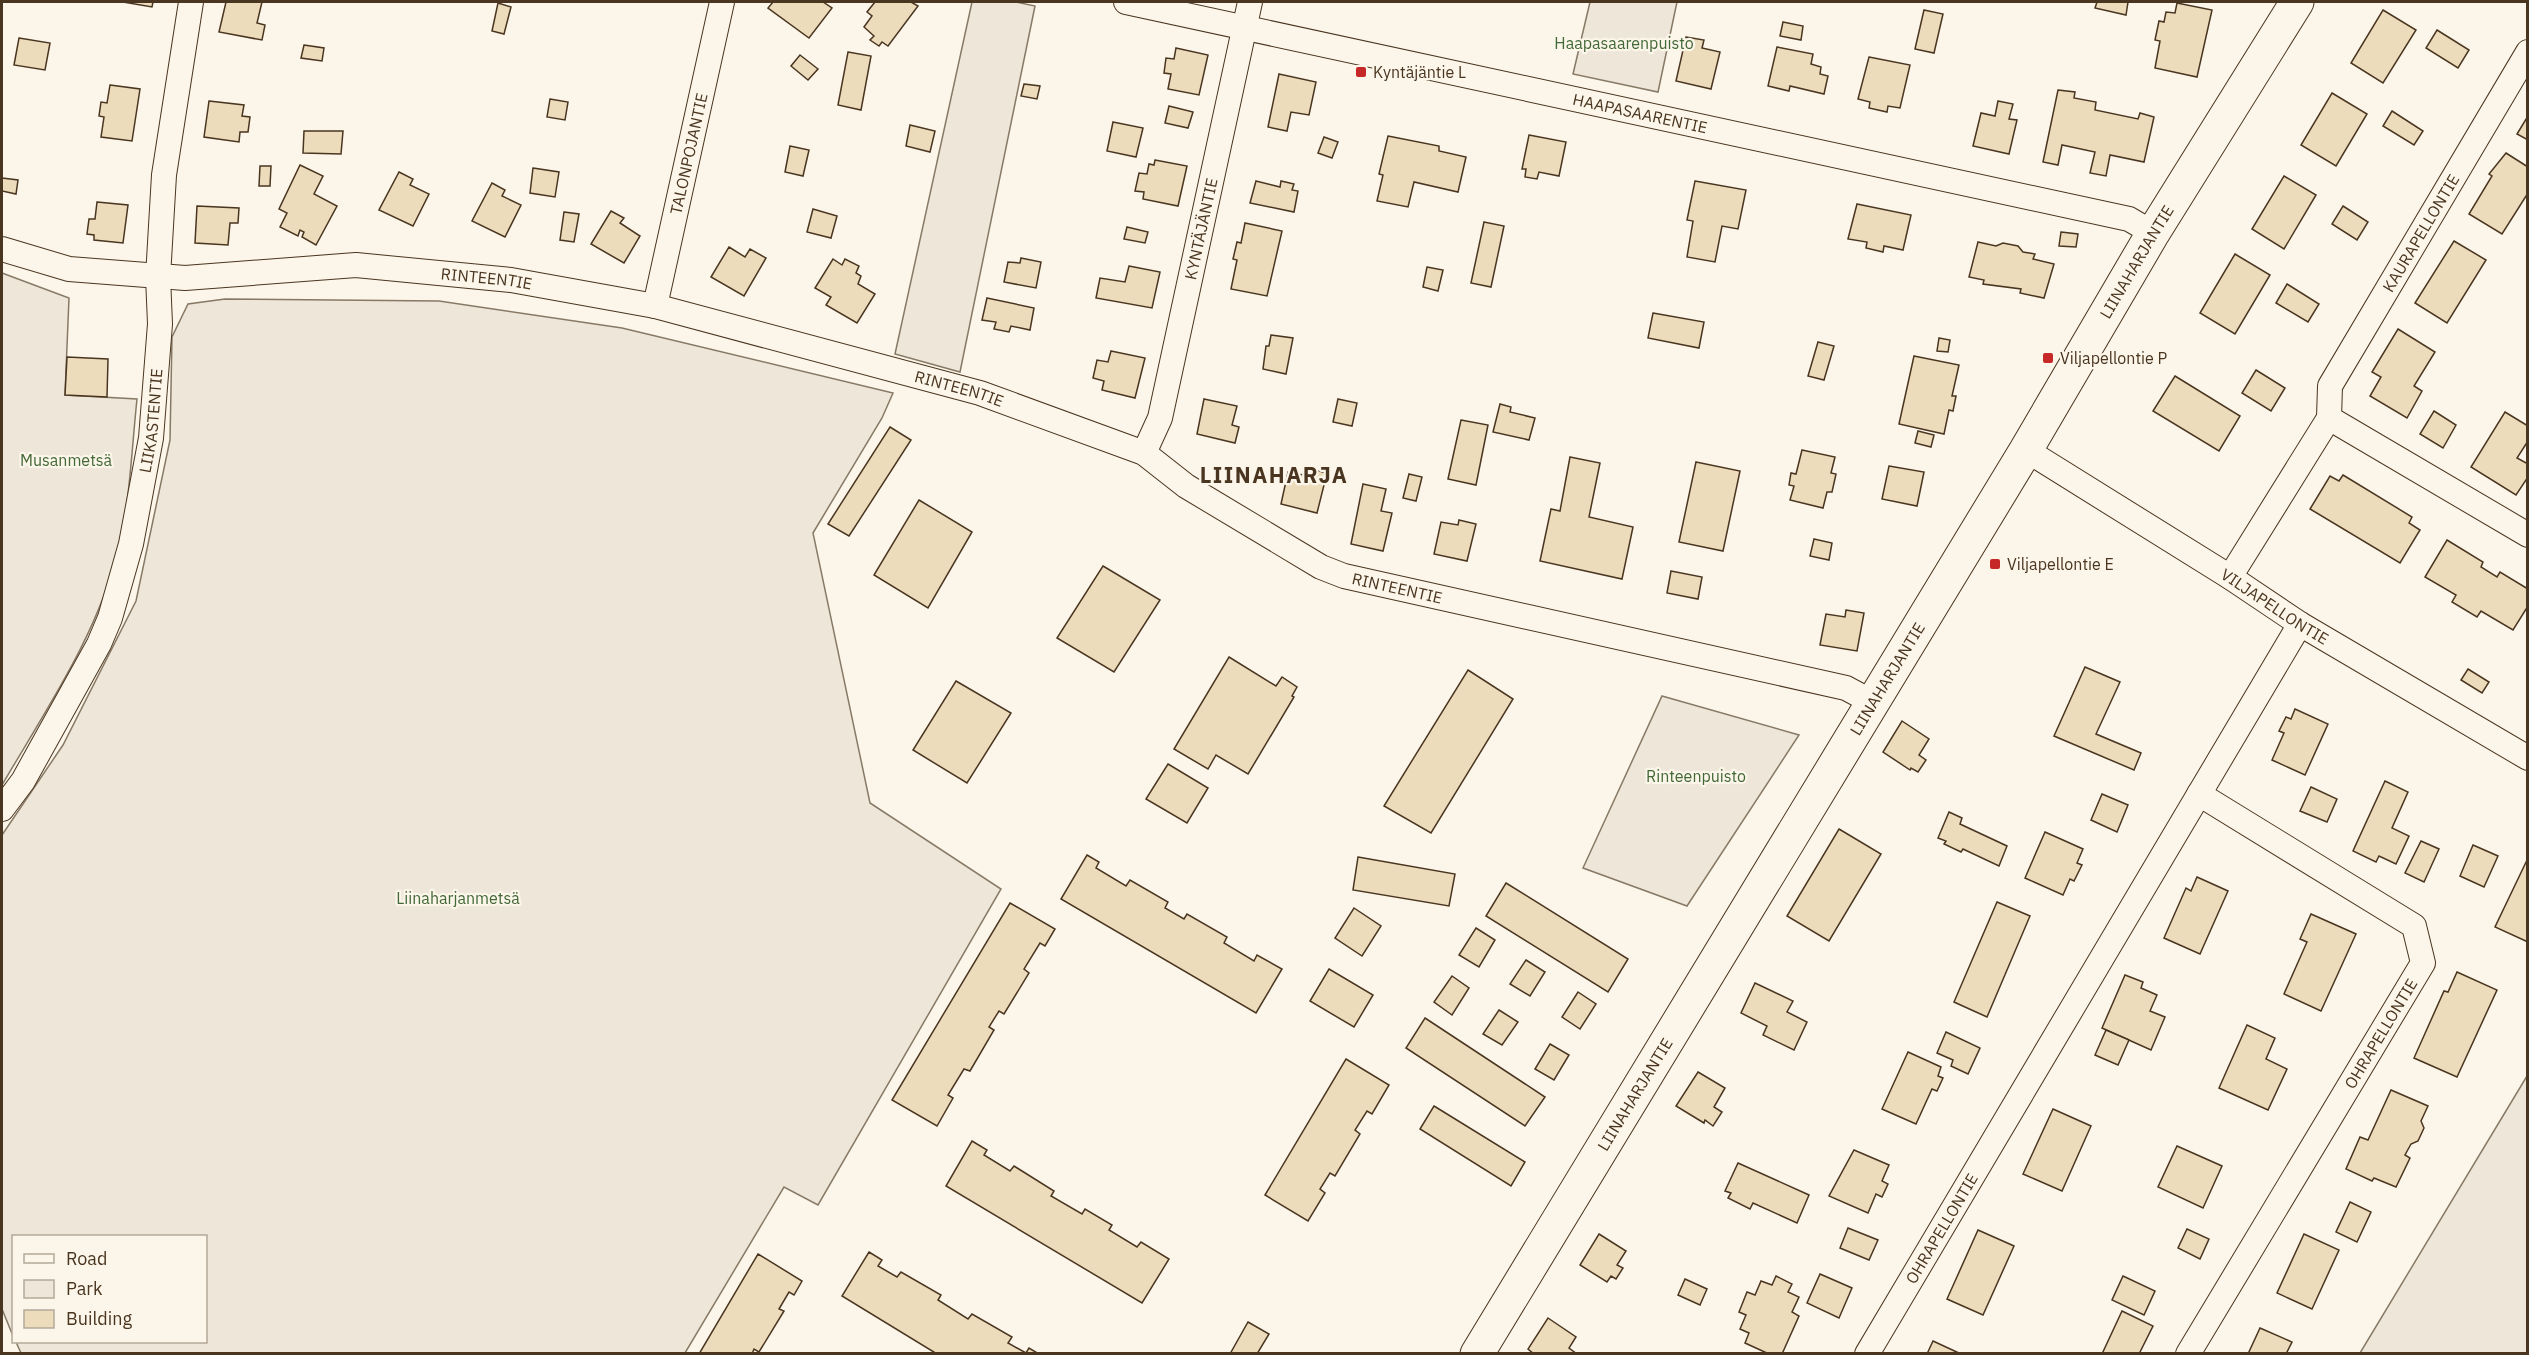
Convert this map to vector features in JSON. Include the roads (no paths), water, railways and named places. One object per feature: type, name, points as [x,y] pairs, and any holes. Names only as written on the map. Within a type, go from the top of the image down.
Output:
[{"type":"main road","name":"LIINAHARJANTIE","points":[[1477,1353],[2026,450],[2153,233],[2297,2]]},
{"type":"street","name":"LIIKASTENTIE","points":[[2,809],[23,781],[99,644],[120,586],[140,504],[151,438],[160,324],[158,277],[164,175],[190,2]]},
{"type":"street","name":"TALONPOJANTIE","points":[[655,306],[722,2]]},
{"type":"street","name":"HAAPASAARENTIE","points":[[1126,2],[2128,219],[2153,233]]},
{"type":"street","name":"KYNTÄJÄNTIE","points":[[1144,453],[1160,418],[1250,2]]},
{"type":"street","name":"KAURAPELLONTIE","points":[[2329,418],[2330,386],[2528,52]]},
{"type":"street","name":"RINTEENTIE","points":[[2,249],[69,269],[158,277],[185,278],[356,266],[511,280],[655,306],[980,393],[1144,453],[1185,486],[1321,567],[1344,576],[1846,688],[1872,702]]},
{"type":"street","points":[[2230,577],[2329,418],[2528,535]]},
{"type":"street","name":"VILJAPELLONTIE","points":[[2026,450],[2230,577],[2300,624],[2528,758]]},
{"type":"street","name":"OHRAPELLONTIE","points":[[1867,1353],[2300,624]]},
{"type":"street","name":"OHRAPELLONTIE","points":[[2188,1353],[2423,963],[2414,926],[2199,794]]},
{"type":"place","name":"Kyntäjäntie L","points":[[1361,72]]},
{"type":"place","name":"Viljapellontie P","points":[[2048,358]]},
{"type":"place","name":"Viljapellontie E","points":[[1995,564]]},
{"type":"district","name":"LIINAHARJA","points":[[1274,474]]},
{"type":"park label","name":"Haapasaarenpuisto","points":[[1624,43]]},
{"type":"park label","name":"Musanmetsä","points":[[66,460]]},
{"type":"park label","name":"Rinteenpuisto","points":[[1696,776]]},
{"type":"park label","name":"Liinaharjanmetsä","points":[[458,898]]}]
